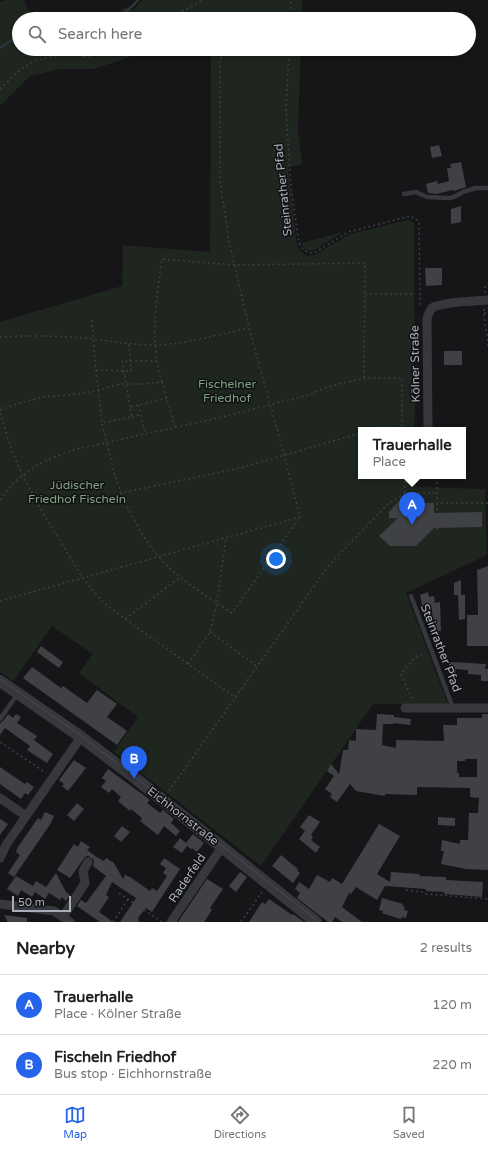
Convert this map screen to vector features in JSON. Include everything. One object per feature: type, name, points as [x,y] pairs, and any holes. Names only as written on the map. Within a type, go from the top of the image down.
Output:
[{"type":"street","name":"Kölner Straße","points":[[428,427],[428,313],[432,308],[440,305],[486,300]]},
{"type":"street","name":"Eichhornstraße","points":[[0,681],[81,737],[163,800],[316,922]]},
{"type":"street","points":[[405,708],[488,708]]},
{"type":"street","points":[[0,858],[6,845],[81,737]]},
{"type":"street","points":[[0,798],[26,816]]},
{"type":"street","name":"Raderfeld","points":[[171,922],[222,847]]},
{"type":"street","points":[[0,904],[54,911],[67,920],[85,883],[83,871],[88,862]]},
{"type":"lane","points":[[404,194],[416,192],[427,197],[449,198],[476,188],[488,188]]},
{"type":"lane","name":"Steinrather Pfad","points":[[410,596],[453,708]]},
{"type":"lane","points":[[0,719],[18,693]]},
{"type":"path","points":[[182,12],[202,0]]},
{"type":"path","points":[[290,12],[291,0]]},
{"type":"path","points":[[0,89],[21,69],[34,61],[52,56]]},
{"type":"path","points":[[92,320],[102,423],[114,472],[121,493],[133,518],[158,556],[180,577],[232,613],[300,517],[249,328],[234,265],[220,181],[220,62],[222,56]]},
{"type":"path","name":"Steinrather Pfad","points":[[289,56],[286,110],[291,186],[299,243],[303,250],[308,253],[314,253],[348,232],[410,216],[419,221],[420,305],[428,313]]},
{"type":"path","points":[[175,428],[156,361],[154,345],[155,317],[162,259],[234,265],[365,263],[364,378]]},
{"type":"path","points":[[365,294],[414,294]]},
{"type":"path","points":[[486,300],[484,320],[488,337],[488,346]]},
{"type":"path","points":[[0,337],[27,335],[94,339],[129,344],[154,345],[174,344],[249,328]]},
{"type":"path","points":[[96,370],[131,371],[129,344]]},
{"type":"path","points":[[132,417],[122,361],[156,361]]},
{"type":"path","points":[[0,500],[13,483],[37,465],[77,449],[175,428],[270,405],[309,395],[327,386],[364,378],[402,378],[402,427]]},
{"type":"path","points":[[162,382],[121,384],[98,390],[43,397],[23,402],[0,411],[11,448],[22,475],[82,577],[105,604],[236,698]]},
{"type":"path","points":[[130,407],[167,398]]},
{"type":"path","points":[[139,404],[146,434]]},
{"type":"path","points":[[102,423],[141,414]]},
{"type":"path","points":[[121,493],[240,468],[358,435]]},
{"type":"path","points":[[405,479],[406,493]]},
{"type":"path","points":[[437,479],[437,530]]},
{"type":"path","points":[[163,800],[330,565],[388,504],[406,493],[437,493]]},
{"type":"path","points":[[437,503],[488,503]]},
{"type":"path","points":[[0,601],[300,517]]},
{"type":"path","points":[[188,664],[210,632],[217,603],[226,537]]},
{"type":"path","points":[[125,619],[180,577]]},
{"type":"path","points":[[210,632],[258,667]]},
{"type":"path","points":[[416,708],[401,674],[414,657],[431,651]]},
{"type":"path","points":[[0,742],[52,778]]},
{"type":"path","points":[[241,922],[268,884]]},
{"type":"path","points":[[406,890],[426,894],[488,899]]},
{"type":"path","points":[[119,893],[162,922]]},
{"type":"path","points":[[113,922],[128,899]]},
{"type":"green space","points":[[6,0],[24,0],[29,12],[12,12],[12,56],[130,56],[93,69],[61,69],[30,76],[0,106],[0,2]]},
{"type":"green space","points":[[142,0],[302,0],[302,12],[117,12],[129,6],[132,11]]},
{"type":"green space","name":"Fischelner Friedhof","points":[[211,56],[301,56],[298,130],[302,164],[288,168],[297,247],[306,256],[314,255],[350,234],[408,220],[414,223],[415,427],[358,427],[358,479],[416,479],[416,487],[485,489],[487,555],[406,593],[448,705],[373,704],[261,866],[114,752],[138,717],[79,673],[93,654],[52,626],[13,681],[0,672],[0,322],[122,286],[123,245],[210,252]]},
{"type":"green space","points":[[343,232],[313,251],[306,250],[301,243]]},
{"type":"building","points":[[439,145],[442,156],[432,158],[430,147]]},
{"type":"building","points":[[461,162],[466,187],[436,194],[428,193],[426,184],[437,181],[438,184],[449,181],[447,168],[451,168],[450,164]]},
{"type":"building","points":[[461,206],[461,222],[451,224],[451,209]]},
{"type":"building","points":[[425,268],[442,268],[442,285],[426,286]]},
{"type":"building","points":[[444,351],[462,351],[462,365],[444,365]]},
{"type":"building","points":[[399,501],[405,501],[405,503],[434,503],[434,513],[482,512],[482,527],[434,528],[416,546],[390,546],[379,536],[398,518],[389,518],[389,512]]},
{"type":"building","points":[[488,566],[488,646],[467,646],[467,615],[478,615],[477,570]]},
{"type":"building","points":[[461,580],[461,595],[454,595],[454,583]]},
{"type":"building","points":[[428,592],[429,597],[434,596],[435,603],[440,602],[441,631],[433,631],[432,610],[423,611],[420,595]]},
{"type":"building","points":[[458,595],[465,595],[465,619],[459,620]]},
{"type":"building","points":[[41,646],[63,662],[59,668],[37,652]]},
{"type":"building","points":[[449,662],[486,664],[485,669],[488,669],[488,681],[481,681],[481,675],[468,674],[468,670],[456,669],[456,673],[449,673]]},
{"type":"building","points":[[32,667],[61,688],[63,686],[87,703],[97,690],[117,704],[107,717],[127,731],[117,745],[23,678]]},
{"type":"building","points":[[8,714],[13,718],[16,714],[21,717],[17,723],[37,736],[34,740],[53,754],[47,763],[27,750],[30,746],[5,728],[0,735],[0,723]]},
{"type":"building","points":[[377,714],[394,715],[394,717],[411,719],[410,725],[394,723],[383,724],[382,745],[396,748],[396,740],[444,741],[443,725],[457,725],[457,718],[482,718],[482,714],[488,714],[488,870],[466,869],[441,864],[444,851],[441,851],[442,840],[460,844],[460,840],[468,840],[469,813],[478,813],[479,798],[470,797],[470,788],[417,787],[417,795],[385,794],[385,796],[356,791],[350,784],[337,802],[330,797],[332,794],[325,789],[334,776],[327,771],[331,764],[339,774],[343,750],[348,750],[349,740],[356,741],[356,729],[376,730]],"holes":[[[477,759],[477,777],[459,777],[459,773],[457,773],[457,761]]]},
{"type":"building","points":[[74,760],[86,768],[68,791],[62,786],[64,784],[59,780]]},
{"type":"building","points":[[0,767],[25,784],[27,782],[34,787],[28,795],[25,793],[21,799],[0,784]]},
{"type":"building","points":[[108,769],[150,800],[147,803],[160,813],[163,810],[174,819],[171,823],[180,831],[176,836],[164,826],[158,835],[140,821],[142,818],[131,809],[130,811],[118,801],[121,797],[112,789],[109,793],[101,787],[106,781],[102,778]]},
{"type":"building","points":[[77,803],[84,809],[74,821],[67,815]]},
{"type":"building","points":[[45,812],[54,816],[51,823],[14,877],[8,873],[20,855],[16,852],[18,847],[38,818],[41,820]]},
{"type":"building","points":[[309,815],[320,822],[311,835],[313,836],[311,840],[320,847],[316,853],[299,839],[305,831],[300,827]]},
{"type":"building","points":[[438,817],[455,818],[455,826],[438,825]]},
{"type":"building","points":[[0,819],[8,824],[0,835]]},
{"type":"building","points":[[379,824],[400,836],[377,874],[390,882],[391,872],[420,874],[419,876],[446,877],[446,880],[483,882],[482,897],[444,894],[444,892],[426,891],[426,889],[385,886],[377,900],[356,887],[351,894],[349,893],[342,907],[362,922],[342,922],[335,917],[332,922],[328,922],[297,898],[300,893],[295,889],[299,882],[309,889],[317,875],[330,882],[332,878],[342,884]]},
{"type":"building","points":[[122,826],[130,832],[121,842],[114,836]]},
{"type":"building","points":[[193,834],[204,843],[197,852],[187,846],[182,853],[173,847],[180,838],[186,843]]},
{"type":"building","points":[[81,841],[90,847],[87,850],[98,858],[104,861],[106,858],[114,863],[123,879],[125,875],[130,877],[150,891],[152,888],[157,891],[167,876],[163,873],[166,868],[160,864],[164,858],[180,869],[152,912],[146,908],[138,918],[139,922],[120,922],[136,898],[112,882],[106,895],[109,897],[99,912],[113,922],[100,922],[77,906],[81,900],[86,903],[106,876],[93,866],[93,859],[88,856],[85,857],[70,878],[57,870],[74,844],[78,847]]},
{"type":"building","points":[[281,855],[298,869],[297,870],[300,873],[293,883],[272,866]]},
{"type":"building","points":[[240,872],[247,877],[236,892],[229,886]]},
{"type":"building","points":[[56,873],[66,892],[70,895],[66,901],[62,897],[60,900],[49,893],[45,899],[35,892],[32,897],[21,890],[18,896],[7,889],[16,876],[33,886],[36,881],[46,887]]},
{"type":"building","points":[[207,879],[223,889],[210,908],[212,910],[204,922],[178,922]]},
{"type":"building","points":[[382,898],[403,904],[402,906],[405,907],[404,910],[408,911],[406,918],[402,917],[401,919],[382,913],[383,911],[379,910]]},
{"type":"building","points":[[269,899],[304,922],[249,922],[262,902],[265,904]]},
{"type":"building","points":[[4,915],[27,918],[27,922],[7,922]]},
{"type":"waterway","points":[[124,12],[132,7],[138,0]]},
{"type":"waterway","points":[[0,48],[12,40]]},
{"type":"tram line","points":[[0,679],[112,759],[319,922]]},
{"type":"place","name":"Trauerhalle","points":[[412,525]]},
{"type":"place","name":"Fischeln Friedhof","points":[[134,779]]},
{"type":"park label","name":"Jüdischer Friedhof Fischeln","points":[[77,492]]}]
